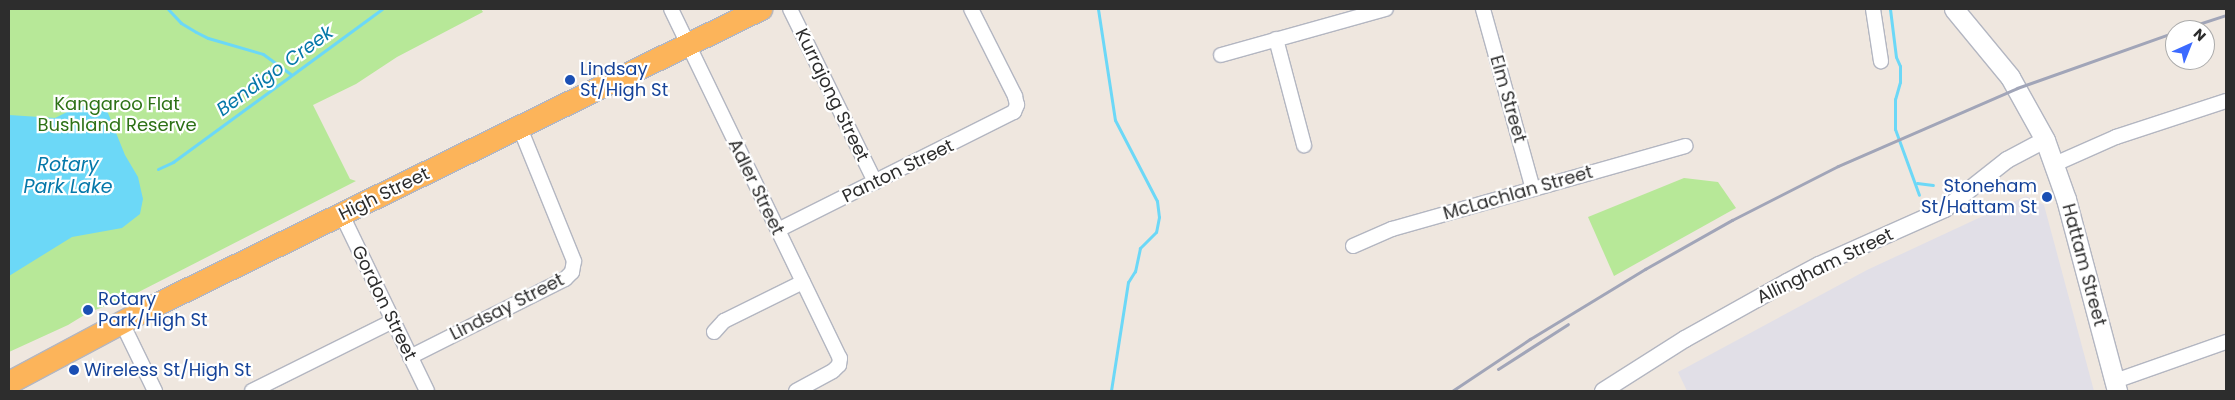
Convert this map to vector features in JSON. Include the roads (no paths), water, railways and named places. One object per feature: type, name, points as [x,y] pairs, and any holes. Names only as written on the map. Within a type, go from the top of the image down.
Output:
[{"type":"highway","name":"High Street","points":[[9,383],[122,323],[761,9]]},
{"type":"main road","name":"Hattam Street","points":[[1954,9],[2010,77],[2045,140],[2066,199],[2116,386]]},
{"type":"street","name":"Adler Street","points":[[671,9],[839,355],[840,365],[830,373],[796,391]]},
{"type":"street","name":"Kurrajong Street","points":[[790,9],[875,182]]},
{"type":"street","name":"Panton Street","points":[[778,230],[1008,117],[1016,109],[1015,96],[971,9]]},
{"type":"street","points":[[1221,54],[1386,9]]},
{"type":"street","name":"Elm Street","points":[[1483,9],[1533,189]]},
{"type":"street","points":[[1873,9],[1881,61]]},
{"type":"street","points":[[1276,39],[1304,145]]},
{"type":"street","points":[[2055,164],[2116,137],[2226,101]]},
{"type":"street","name":"Lindsay Street","points":[[410,356],[565,279],[572,272],[574,261],[520,128]]},
{"type":"street","name":"Allingham Street","points":[[1603,391],[1685,338],[1795,278],[1945,209],[2007,160],[2045,140]]},
{"type":"street","name":"McLachlan Street","points":[[1353,246],[1392,229],[1686,146]]},
{"type":"street","name":"Gordon Street","points":[[342,215],[427,391]]},
{"type":"street","points":[[714,332],[724,321],[803,282]]},
{"type":"street","points":[[252,391],[393,322]]},
{"type":"street","points":[[122,323],[155,391]]},
{"type":"street","points":[[2116,386],[2226,342]]},
{"type":"water","name":"Rotary Park Lake","points":[[91,104],[104,108],[108,113],[125,155],[138,177],[143,199],[140,214],[122,228],[72,237],[9,276],[9,115],[55,118],[75,108]]},
{"type":"waterway","points":[[168,9],[181,23],[196,32],[208,38],[263,54],[291,74]]},
{"type":"waterway","name":"Bendigo Creek","points":[[158,169],[173,162],[382,9]]},
{"type":"waterway","points":[[1098,9],[1115,120],[1157,201],[1159,217],[1156,232],[1140,248],[1135,271],[1128,282],[1111,391]]},
{"type":"waterway","points":[[1890,9],[1896,57],[1900,66],[1900,82],[1895,99],[1895,129],[1919,195]]},
{"type":"waterway","points":[[1917,183],[1933,185]]},
{"type":"railway","points":[[2211,20],[2226,15]]},
{"type":"railway","points":[[1452,391],[1530,339],[1645,269],[1732,220],[1838,166],[2017,88],[2165,36]]},
{"type":"railway","points":[[1498,369],[1568,324]]},
{"type":"place","name":"Lindsay St/High St","points":[[570,80]]},
{"type":"place","name":"Stoneham St/Hattam St","points":[[2047,197]]},
{"type":"place","name":"Rotary Park/High St","points":[[88,310]]},
{"type":"place","name":"Wireless St/High St","points":[[74,370]]},
{"type":"park label","name":"Kangaroo Flat Bushland Reserve","points":[[117,115]]}]
